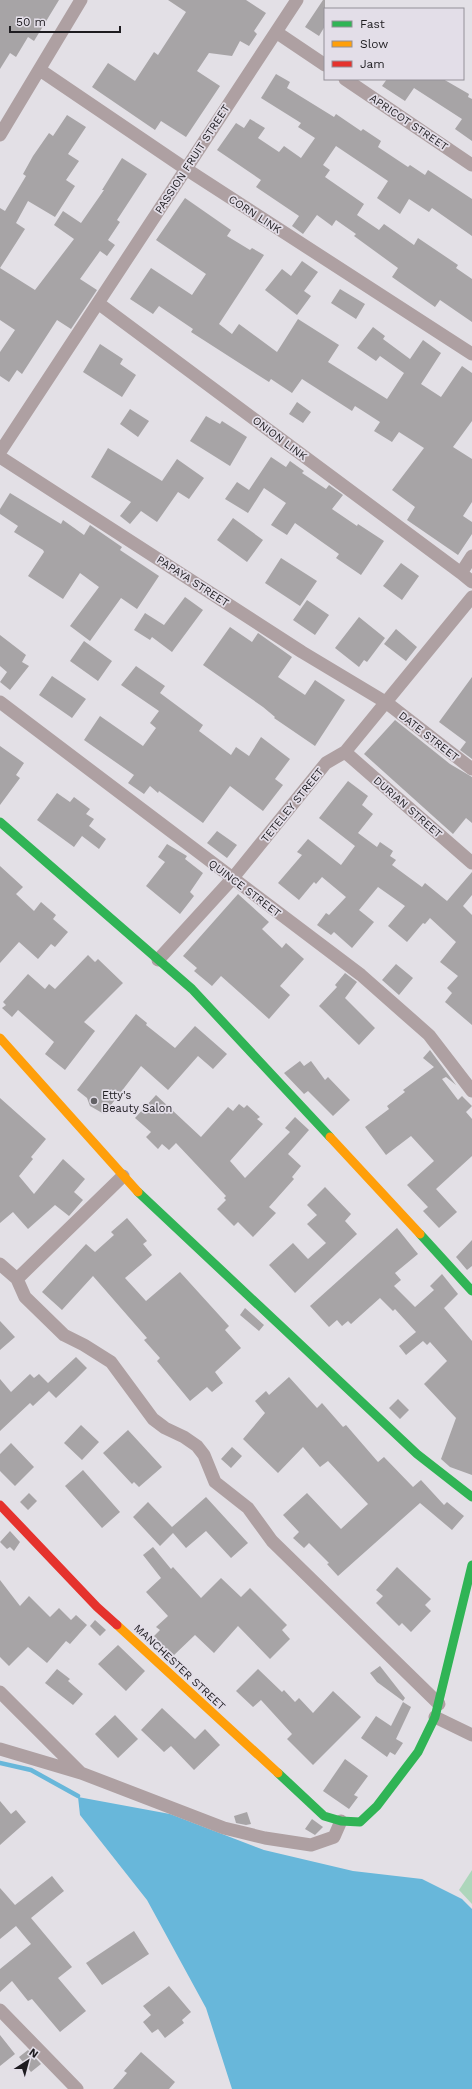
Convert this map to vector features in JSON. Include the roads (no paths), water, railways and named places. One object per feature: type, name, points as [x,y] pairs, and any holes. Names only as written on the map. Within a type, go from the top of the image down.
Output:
[{"type":"street","points":[[0,135],[81,0]]},
{"type":"street","name":"PASSION FRUIT STREET","points":[[0,452],[297,0]]},
{"type":"street","points":[[276,32],[324,64]]},
{"type":"street","name":"CORN LINK","points":[[40,70],[186,169],[472,354]]},
{"type":"street","name":"APRICOT STREET","points":[[346,80],[472,165]]},
{"type":"street","name":"ONION LINK","points":[[98,303],[472,582]]},
{"type":"street","name":"PAPAYA STREET","points":[[0,457],[302,652],[387,703]]},
{"type":"street","points":[[461,573],[471,558]]},
{"type":"street","name":"TETELEY STREET","points":[[158,960],[232,879],[326,763],[345,752],[387,703],[472,597]]},
{"type":"street","name":"QUINCE STREET","points":[[0,702],[232,879],[362,975],[429,1035],[472,1091]]},
{"type":"street","name":"DATE STREET","points":[[387,703],[472,769]]},
{"type":"street","name":"DURIAN STREET","points":[[345,752],[472,863]]},
{"type":"street","points":[[0,822],[192,989],[472,1291]]},
{"type":"street","points":[[0,1038],[123,1176],[159,1213],[411,1449],[472,1498]]},
{"type":"street","points":[[17,1279],[123,1176]]},
{"type":"street","points":[[0,1264],[17,1279],[25,1297],[64,1336],[84,1345],[111,1362],[153,1419],[165,1428],[184,1437],[196,1446],[204,1455],[215,1482],[248,1508],[272,1541],[439,1704]]},
{"type":"street","name":"MANCHESTER STREET","points":[[0,1505],[97,1607],[324,1816],[360,1822],[377,1806],[418,1752],[435,1717]]},
{"type":"street","points":[[472,1566],[435,1717],[472,1735]]},
{"type":"street","points":[[0,1692],[82,1773]]},
{"type":"street","points":[[0,1749],[82,1773],[224,1828],[265,1838],[311,1845],[334,1837],[341,1820]]},
{"type":"street","points":[[0,2010],[77,2089]]},
{"type":"water","points":[[78,1797],[170,1814],[264,1850],[353,1871],[422,1879],[462,1899],[472,1909],[472,2089],[232,2089],[206,2008],[147,1900],[80,1815]]},
{"type":"waterway","points":[[0,1763],[31,1770],[78,1796]]},
{"type":"place","name":"Etty's Beauty Salon","points":[[94,1101]]}]
